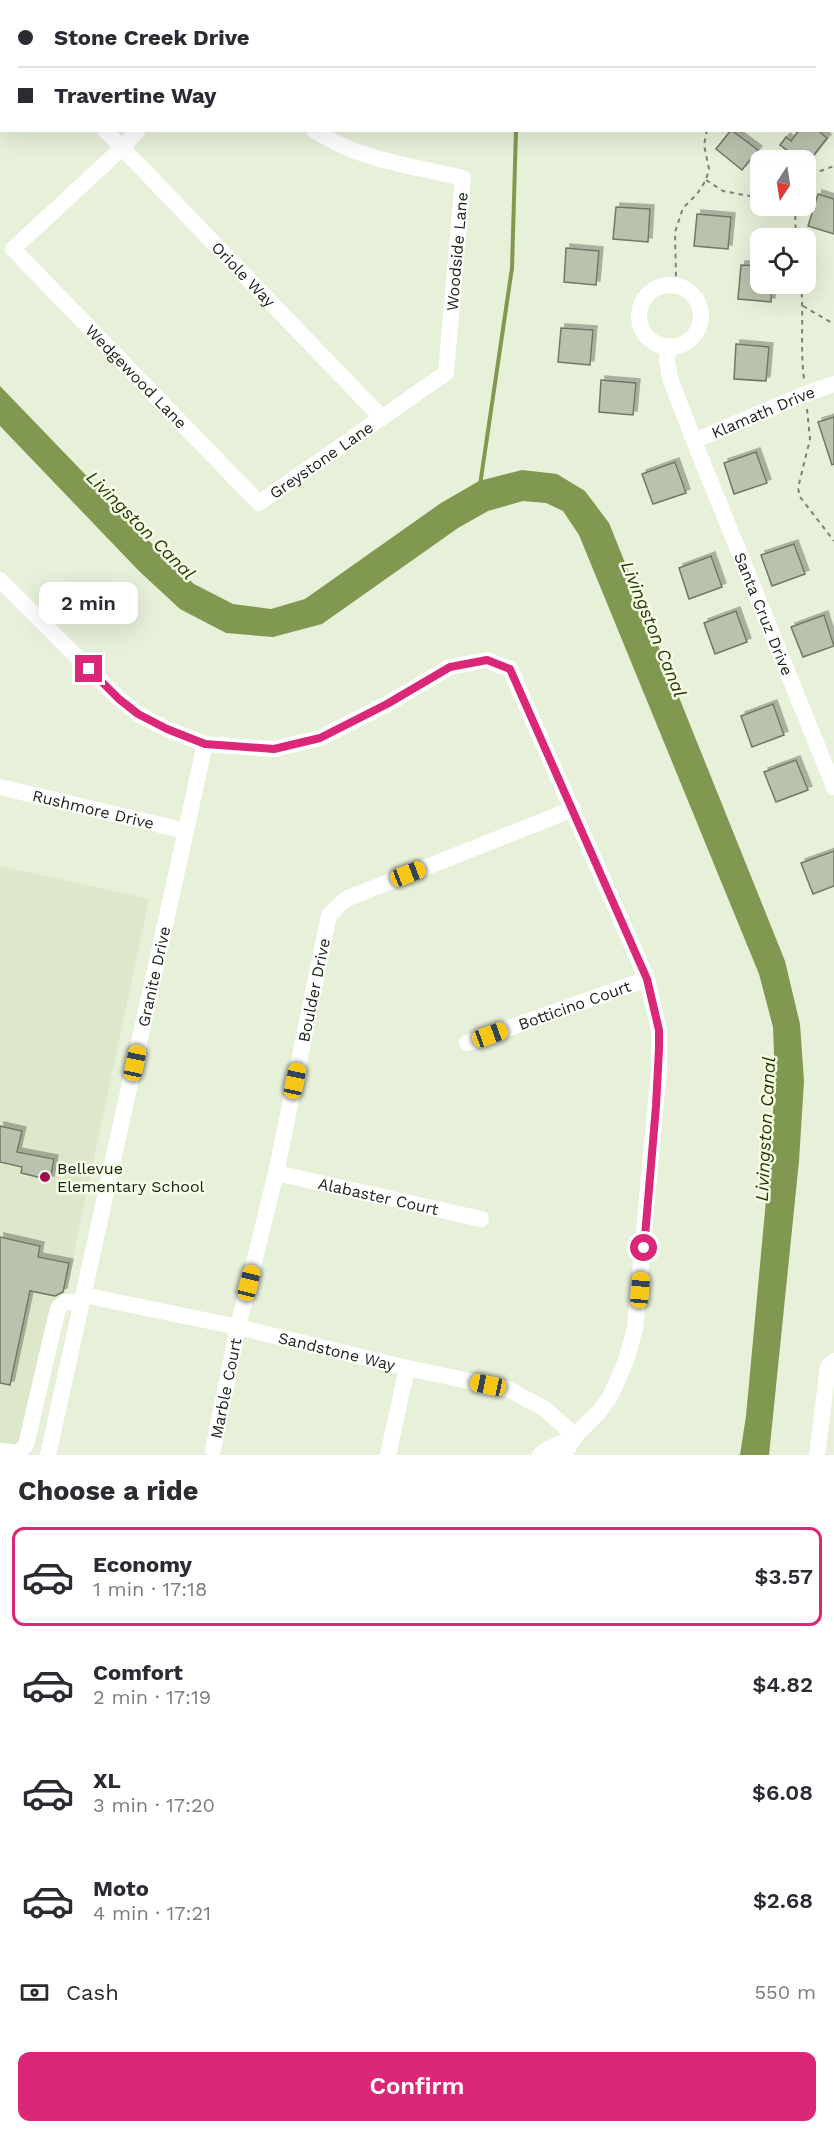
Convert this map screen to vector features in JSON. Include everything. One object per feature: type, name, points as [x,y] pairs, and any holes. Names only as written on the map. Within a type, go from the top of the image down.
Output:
[{"type":"street","name":"Oriole Way","points":[[107,132],[382,418]]},
{"type":"street","points":[[122,148],[136,132]]},
{"type":"street","name":"Woodside Lane","points":[[322,133],[362,153],[463,178],[446,373]]},
{"type":"street","name":"Wedgewood Lane","points":[[122,148],[13,249],[259,503]]},
{"type":"street","points":[[674,285],[691,292],[701,311],[700,322],[691,338],[685,343],[668,346],[657,344],[647,336],[641,327],[639,317],[640,307],[651,291],[658,287],[674,285]]},
{"type":"street","name":"Santa Cruz Drive","points":[[668,346],[667,360],[670,378],[834,787]]},
{"type":"street","name":"Greystone Lane","points":[[259,503],[446,373]]},
{"type":"street","name":"Klamath Drive","points":[[694,441],[834,384]]},
{"type":"street","points":[[0,580],[119,699],[138,714],[167,729],[205,744],[274,749],[320,738],[387,704],[450,667],[487,660],[510,669],[647,979],[659,1030],[656,1106],[638,1311],[629,1353],[600,1412],[575,1436],[564,1455]]},
{"type":"street","name":"Granite Drive","points":[[48,1455],[205,744]]},
{"type":"street","name":"Rushmore Drive","points":[[0,787],[186,831]]},
{"type":"street","name":"Boulder Drive","points":[[238,1327],[276,1173],[329,915],[346,899],[573,809]]},
{"type":"street","name":"Botticino Court","points":[[467,1043],[647,979]]},
{"type":"street","name":"Alabaster Court","points":[[276,1173],[481,1219]]},
{"type":"street","points":[[0,1451],[11,1454],[22,1453],[26,1445],[58,1308],[65,1302],[82,1299]]},
{"type":"street","name":"Sandstone Way","points":[[82,1299],[238,1327],[407,1368],[508,1389],[545,1408],[575,1436]]},
{"type":"street","name":"Marble Court","points":[[213,1450],[238,1327]]},
{"type":"street","points":[[817,1455],[828,1424],[830,1386],[828,1367],[834,1361]]},
{"type":"street","points":[[388,1455],[407,1368]]},
{"type":"street","points":[[540,1455],[575,1436]]},
{"type":"path","points":[[674,285],[676,277],[675,232],[683,208],[697,194],[706,180],[709,169],[704,145],[707,132]]},
{"type":"path","points":[[816,173],[834,166]]},
{"type":"path","points":[[706,180],[723,191],[750,196]]},
{"type":"path","points":[[802,294],[802,363],[810,439],[798,488],[800,498],[834,541]]},
{"type":"path","points":[[803,306],[834,324]]},
{"type":"shaded area","points":[[0,386],[158,550],[194,584],[233,604],[271,609],[305,599],[441,503],[479,481],[522,470],[557,474],[585,491],[609,523],[785,961],[800,1024],[804,1081],[799,1161],[769,1455],[740,1455],[746,1416],[770,1157],[775,1081],[773,1027],[759,974],[579,535],[563,511],[546,503],[523,501],[488,511],[458,528],[322,624],[273,637],[226,633],[180,609],[139,571],[0,426]]},
{"type":"shaded area","name":"Bellevue Elementary School","points":[[0,866],[149,899],[31,1455],[0,1455]]},
{"type":"building","points":[[729,132],[734,132],[758,150],[750,150],[750,160],[742,170],[716,149]]},
{"type":"building","points":[[798,132],[820,132],[827,138],[816,152],[816,150],[787,150],[780,145],[786,137],[791,141]]},
{"type":"building","points":[[818,194],[834,199],[834,234],[808,226],[811,216],[816,216]]},
{"type":"building","points":[[616,207],[650,209],[648,242],[613,239]]},
{"type":"building","points":[[697,214],[731,217],[728,249],[694,246]]},
{"type":"building","points":[[566,248],[599,251],[596,285],[564,282]]},
{"type":"building","points":[[741,265],[750,265],[750,294],[771,294],[771,302],[738,299]]},
{"type":"building","points":[[561,328],[593,330],[590,365],[558,362]]},
{"type":"building","points":[[736,344],[769,347],[766,381],[734,379]]},
{"type":"building","points":[[601,380],[636,383],[633,415],[599,412]]},
{"type":"building","points":[[834,417],[834,464],[832,465],[818,422]]},
{"type":"building","points":[[756,452],[767,483],[734,494],[724,463]]},
{"type":"building","points":[[675,462],[686,493],[653,504],[642,474]]},
{"type":"building","points":[[794,544],[805,574],[772,586],[761,555]]},
{"type":"building","points":[[711,556],[722,587],[689,599],[679,568]]},
{"type":"building","points":[[736,611],[747,642],[715,654],[704,623]]},
{"type":"building","points":[[824,615],[834,646],[803,657],[791,627]]},
{"type":"building","points":[[773,704],[784,735],[752,747],[741,716]]},
{"type":"building","points":[[796,760],[808,790],[776,802],[764,772]]},
{"type":"building","points":[[834,851],[834,886],[813,894],[801,863]]},
{"type":"building","points":[[0,1126],[22,1131],[17,1152],[54,1159],[50,1180],[21,1173],[22,1167],[0,1162]]},
{"type":"building","points":[[0,1237],[40,1246],[38,1257],[69,1263],[63,1292],[55,1296],[30,1291],[10,1385],[0,1383]]},
{"type":"waterway","points":[[480,485],[512,268],[516,132]]},
{"type":"place","name":"Bellevue Elementary School","points":[[45,1177]]},
{"type":"route","points":[[89,669],[119,699],[138,714],[167,729],[205,744],[274,749],[320,738],[387,704],[450,667],[487,660],[510,669],[647,979],[654,1005],[659,1030],[659,1069],[644,1248]]},
{"type":"water label","name":"Livingston Canal","points":[[141,525]]},
{"type":"water label","name":"Livingston Canal","points":[[654,629]]},
{"type":"water label","name":"Livingston Canal","points":[[765,1129]]}]
